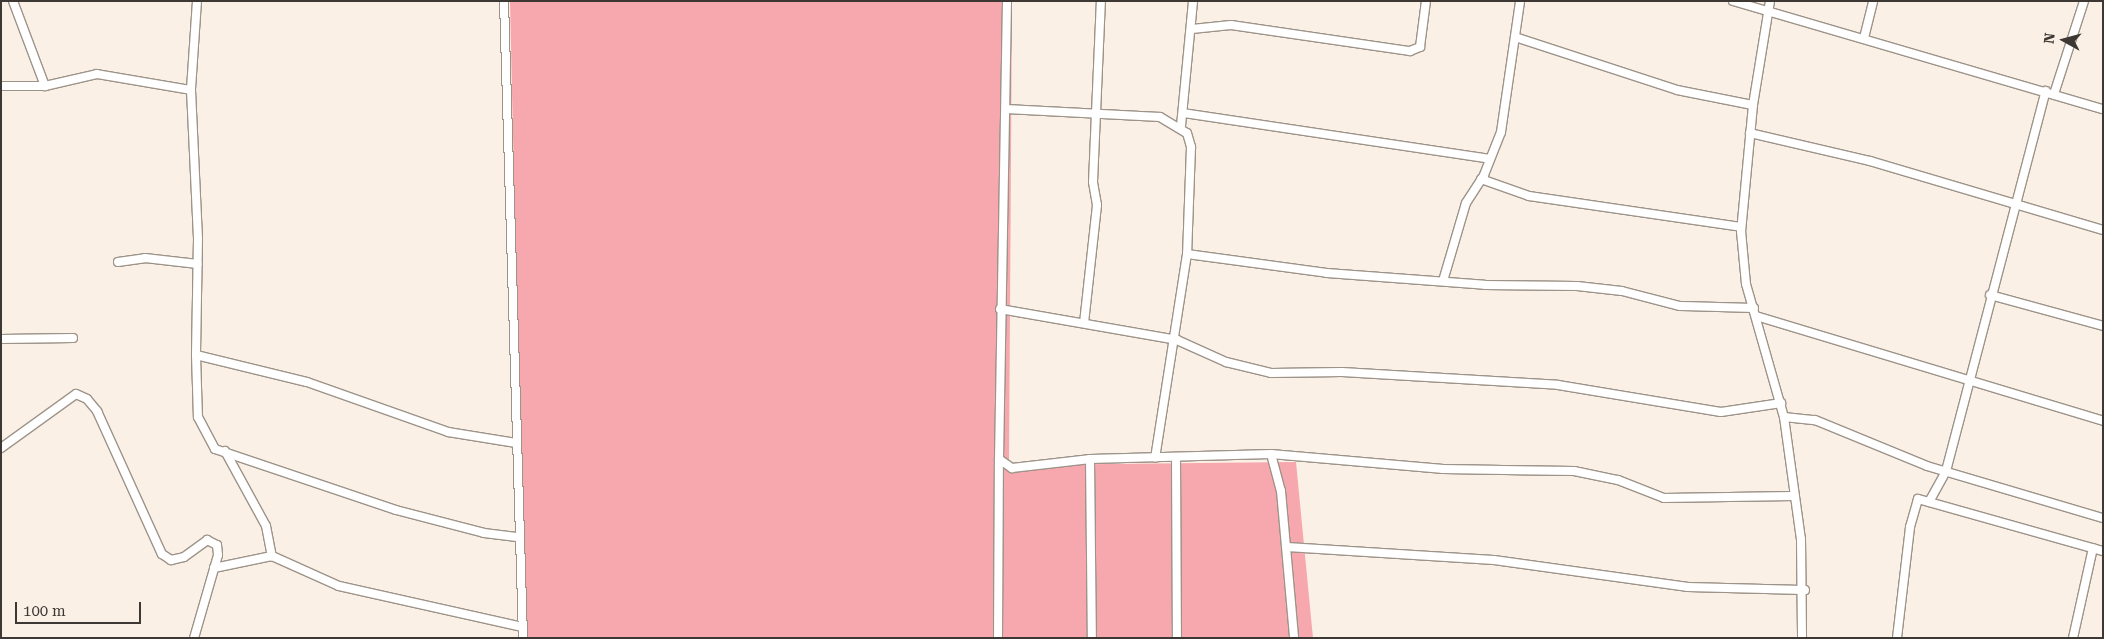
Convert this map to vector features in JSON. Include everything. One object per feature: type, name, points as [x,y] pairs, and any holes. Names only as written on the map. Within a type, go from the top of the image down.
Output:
[{"type":"street","points":[[13,1],[45,86]]},
{"type":"street","points":[[196,1],[191,90],[198,264],[196,356],[198,417],[215,449],[224,454],[396,510],[484,533],[519,537]]},
{"type":"street","points":[[504,1],[523,638]]},
{"type":"street","points":[[998,638],[1000,310],[1007,1]]},
{"type":"street","points":[[1084,323],[1096,206],[1093,182],[1098,112],[1101,1]]},
{"type":"street","points":[[1155,458],[1177,340],[1187,254],[1191,147],[1181,126],[1192,29],[1193,1]]},
{"type":"street","points":[[1192,29],[1230,25],[1410,51],[1420,46],[1426,1]]},
{"type":"street","points":[[1443,281],[1466,203],[1481,180],[1490,159],[1505,112],[1520,1]]},
{"type":"street","points":[[1733,1],[2103,109]]},
{"type":"street","points":[[1770,1],[1753,105],[1742,227],[1746,284],[1782,403],[1804,590],[1802,638]]},
{"type":"street","points":[[1864,38],[1872,1]]},
{"type":"street","points":[[1929,502],[1946,471],[1990,295],[2015,206],[2050,92],[2084,1]]},
{"type":"street","points":[[1514,37],[1677,90],[1753,105]]},
{"type":"street","points":[[1,86],[45,86],[97,74],[191,90]]},
{"type":"street","points":[[1006,109],[1098,112],[1160,117],[1181,126]]},
{"type":"street","points":[[1183,113],[1490,159]]},
{"type":"street","points":[[1750,133],[1870,161],[2015,206],[2103,230]]},
{"type":"street","points":[[1481,180],[1529,196],[1742,227]]},
{"type":"street","points":[[1187,254],[1327,273],[1443,281],[1577,286],[1622,291],[1680,306],[1755,312],[1968,383],[2103,421]]},
{"type":"street","points":[[118,262],[144,258],[198,264]]},
{"type":"street","points":[[1990,295],[2103,326]]},
{"type":"street","points":[[1000,310],[1177,340],[1226,362],[1271,373],[1342,372],[1558,385],[1721,412],[1782,403]]},
{"type":"street","points":[[1,339],[73,338]]},
{"type":"street","points":[[196,356],[307,382],[448,432],[516,443]]},
{"type":"street","points":[[1,448],[76,394],[87,399],[97,411],[162,554],[171,560],[184,557],[214,540],[218,555],[194,638]]},
{"type":"street","points":[[1784,417],[1815,420],[1946,471],[2103,518]]},
{"type":"street","points":[[224,454],[266,526],[272,556]]},
{"type":"street","points":[[999,459],[1012,468],[1090,459],[1271,454],[1443,469],[1574,472],[1618,480],[1664,498],[1794,496]]},
{"type":"street","points":[[1271,454],[1281,491],[1294,638]]},
{"type":"street","points":[[1176,458],[1177,638]]},
{"type":"street","points":[[1090,459],[1092,638]]},
{"type":"street","points":[[1897,638],[1913,505],[1918,500],[2103,551]]},
{"type":"street","points":[[1287,547],[1503,561],[1688,587],[1804,590]]},
{"type":"street","points":[[2073,638],[2093,548]]},
{"type":"street","points":[[214,568],[272,556],[339,586],[522,627]]},
{"type":"shaded area","points":[[510,1],[1012,1],[1009,465],[1296,462],[1313,638],[524,638]]}]
